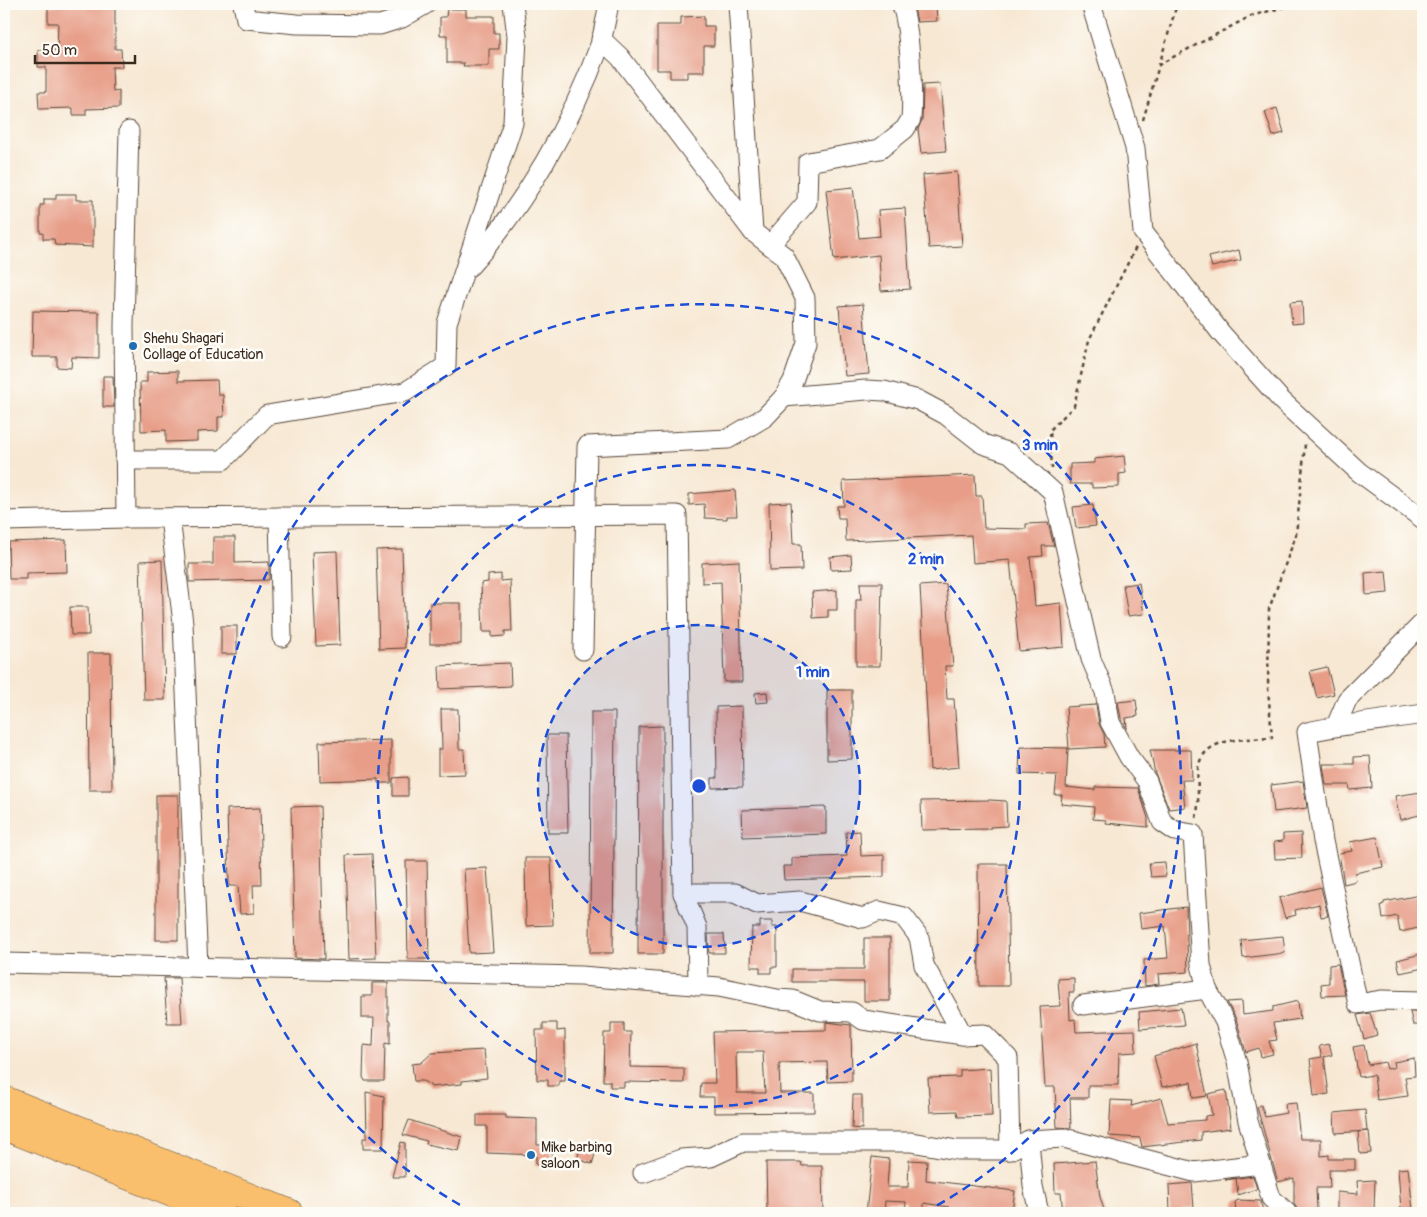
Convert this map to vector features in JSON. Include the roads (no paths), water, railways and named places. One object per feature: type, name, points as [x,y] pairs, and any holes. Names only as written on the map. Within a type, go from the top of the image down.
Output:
[{"type":"highway","points":[[4,1100],[289,1213]]},
{"type":"highway","points":[[4,1126],[222,1213]]},
{"type":"street","points":[[243,4],[246,19],[297,24],[380,25],[405,11],[426,4]]},
{"type":"street","points":[[126,460],[223,460],[267,415],[405,392],[446,366],[447,323],[513,123],[517,36],[513,4]]},
{"type":"street","points":[[464,272],[499,233],[554,148],[601,39],[608,4]]},
{"type":"street","points":[[738,4],[753,232]]},
{"type":"street","points":[[770,245],[807,202],[808,162],[880,149],[905,129],[912,119],[905,12],[901,4]]},
{"type":"street","points":[[1091,4],[1135,148],[1143,232],[1221,333],[1282,401],[1360,472],[1423,519]]},
{"type":"street","points":[[583,650],[587,446],[728,439],[765,417],[784,397],[793,381],[806,343],[805,298],[784,256],[753,232],[620,57],[601,39]]},
{"type":"street","points":[[126,518],[124,326],[129,131]]},
{"type":"street","points":[[784,397],[866,390],[884,391],[918,400],[946,415],[983,444],[1010,454],[1053,492],[1091,659],[1104,692],[1110,722],[1129,757],[1147,781],[1162,822],[1175,831],[1192,834],[1201,965],[1206,989],[1225,1022],[1237,1062],[1248,1121],[1271,1198],[1287,1213]]},
{"type":"street","points":[[4,521],[126,518],[677,515],[683,893],[697,927],[698,986]]},
{"type":"street","points":[[279,517],[282,637]]},
{"type":"street","points":[[170,518],[183,623],[198,967]]},
{"type":"street","points":[[1336,726],[1347,700],[1423,623]]},
{"type":"street","points":[[1423,714],[1307,732],[1323,840],[1358,1004],[1381,1000],[1423,1001]]},
{"type":"street","points":[[683,893],[735,893],[756,904],[800,901],[863,918],[879,911],[904,917],[919,937],[924,965],[963,1035]]},
{"type":"street","points":[[4,963],[581,976],[652,980],[719,987],[777,999],[793,1000],[820,1011],[852,1012],[863,1020],[963,1035],[984,1034],[1008,1058],[1010,1150]]},
{"type":"street","points":[[1083,1005],[1206,989]]},
{"type":"street","points":[[643,1173],[681,1159],[711,1157],[743,1142],[911,1142],[958,1150],[1010,1150],[1030,1140],[1064,1138],[1194,1172],[1261,1164]]},
{"type":"street","points":[[1030,1140],[1033,1186],[1040,1213]]},
{"type":"place","name":"Shehu Shagari Collage of Education","points":[[133,346]]},
{"type":"place","name":"Mike barbing saloon","points":[[531,1155]]}]
